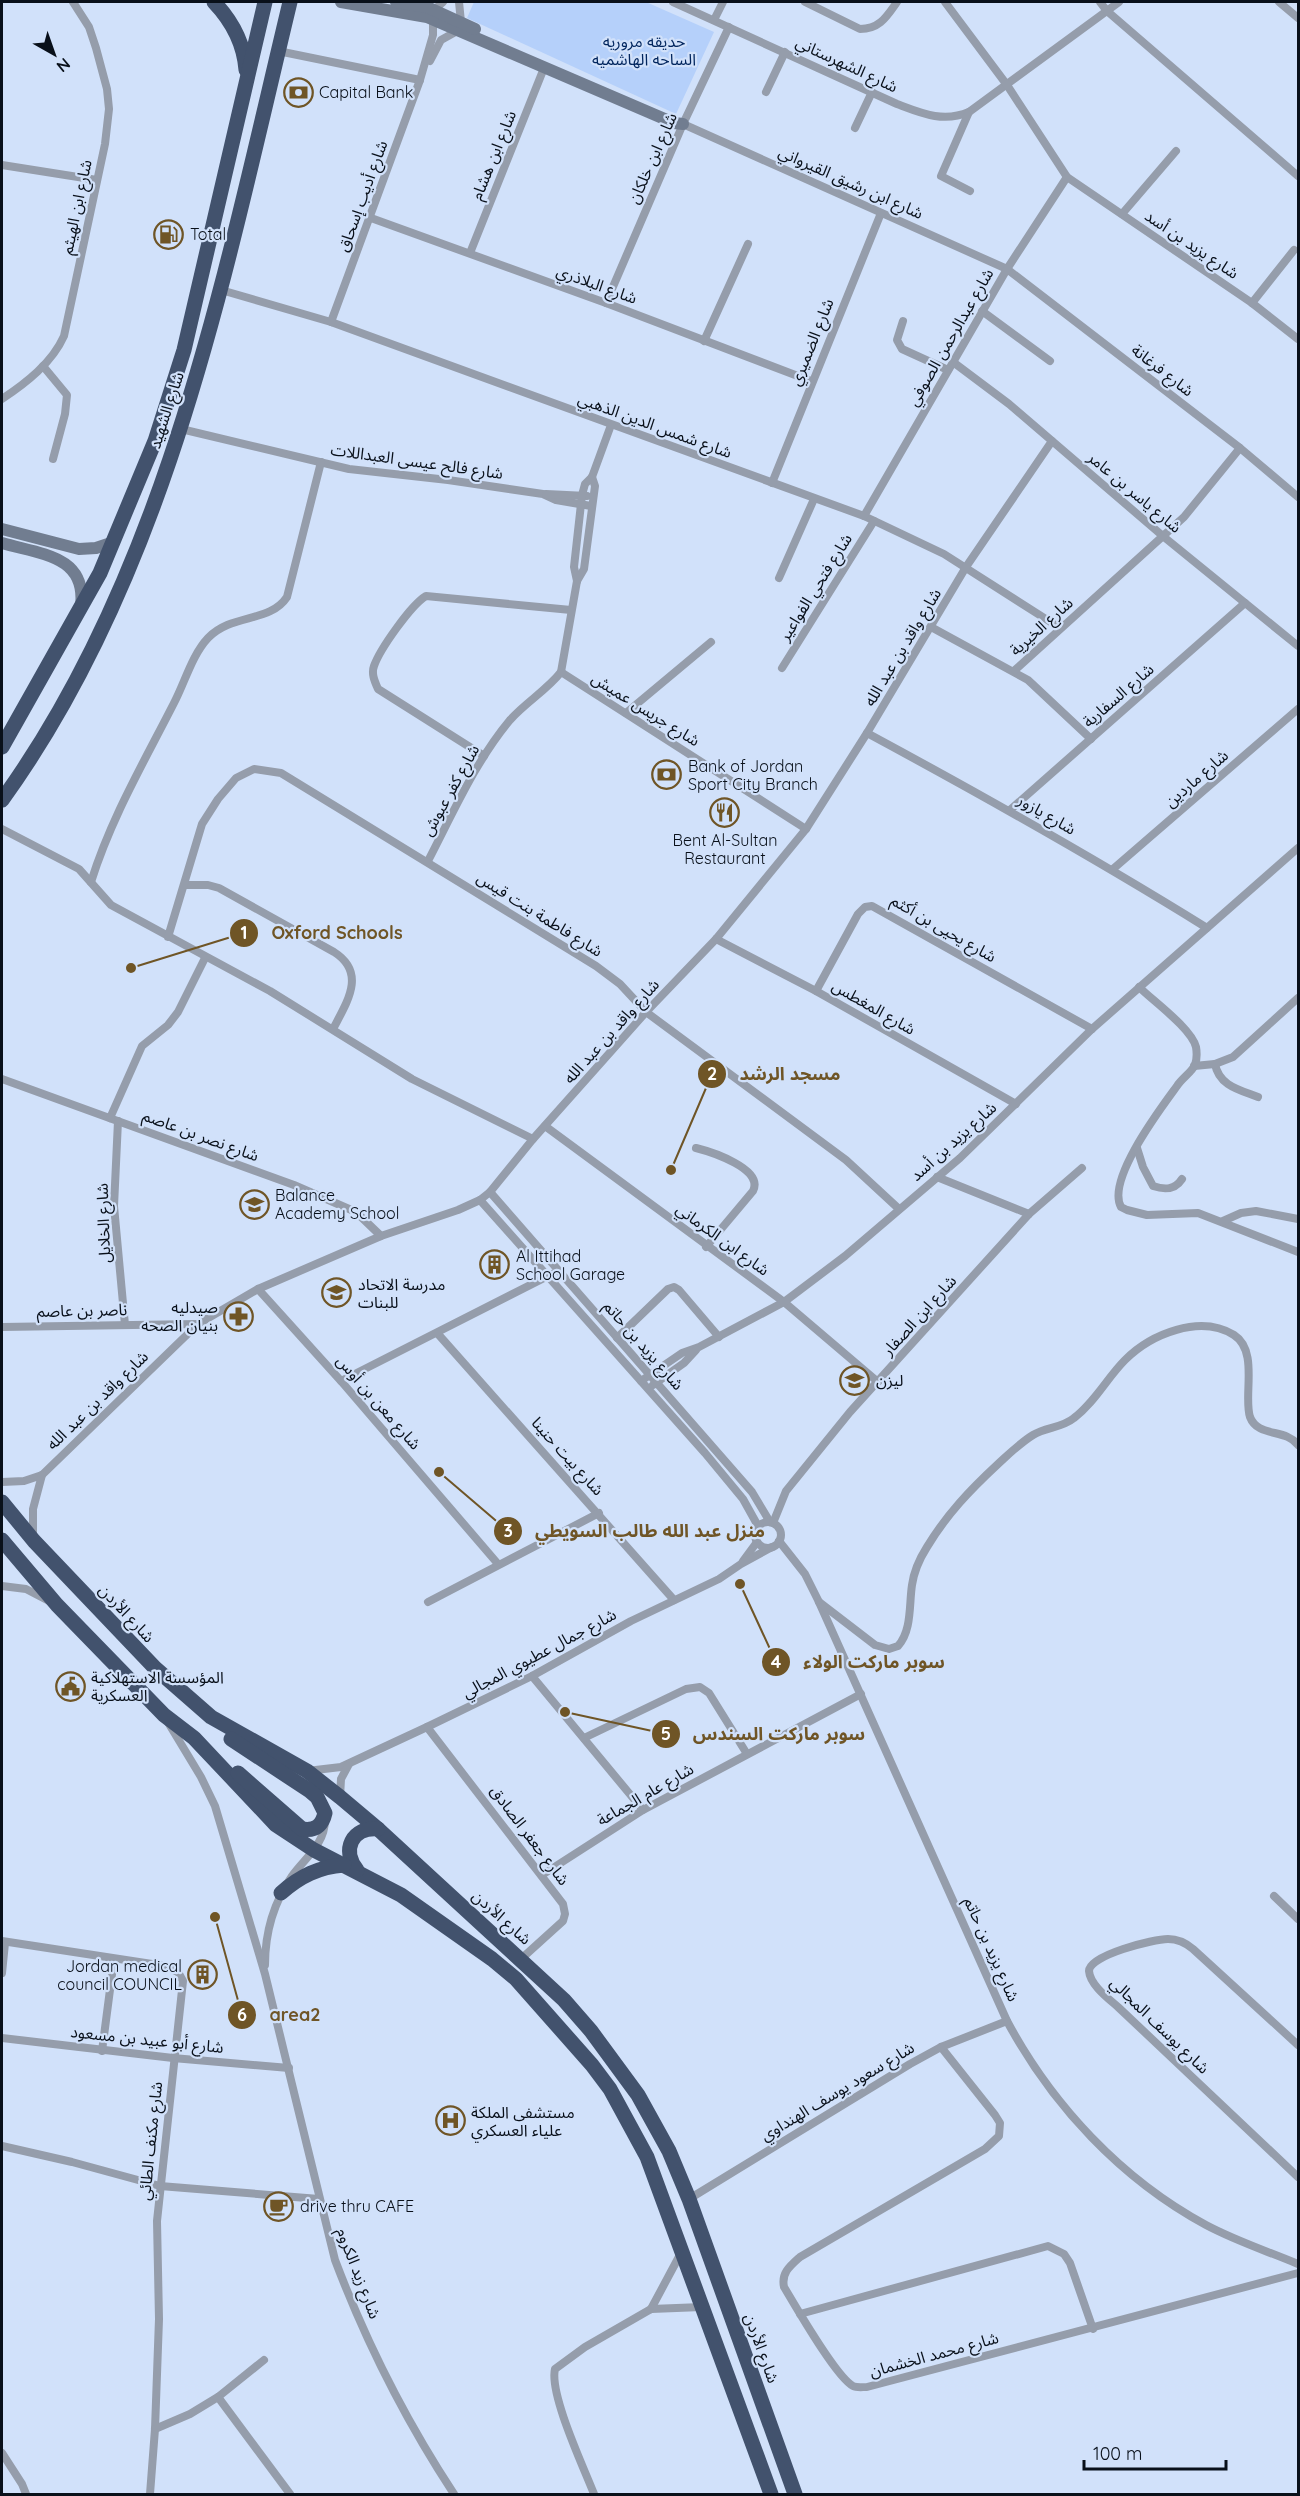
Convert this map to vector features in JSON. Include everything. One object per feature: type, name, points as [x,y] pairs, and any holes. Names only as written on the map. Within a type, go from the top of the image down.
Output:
[{"type":"highway","points":[[214,2],[238,34],[243,51],[246,82]]},
{"type":"highway","name":"شارع الشهيد","points":[[2,747],[100,573],[155,441],[184,350],[265,2]]},
{"type":"highway","name":"شارع الشهيد","points":[[2,800],[66,696],[106,619],[181,429],[221,290],[290,2]]},
{"type":"highway","name":"شارع الأردن","points":[[2,1502],[34,1541],[155,1668],[211,1717],[306,1771],[340,1797],[521,1959],[564,2000],[591,2031],[638,2095],[669,2151],[689,2199],[795,2494]]},
{"type":"highway","points":[[2,1540],[57,1605],[164,1715],[210,1748],[302,1829],[310,1830],[318,1827],[325,1814],[317,1797],[235,1743],[211,1717]]},
{"type":"highway","points":[[194,1738],[276,1825],[314,1850],[351,1868],[421,1908],[516,1979],[563,2029],[604,2081],[627,2117],[647,2157],[771,2494]]},
{"type":"highway","points":[[351,1868],[349,1845],[360,1831],[369,1828],[378,1829]]},
{"type":"highway","points":[[281,1893],[316,1870],[351,1868]]},
{"type":"main road","points":[[341,2],[417,15],[437,11]]},
{"type":"main road","points":[[396,2],[437,11],[460,26]]},
{"type":"main road","name":"شارع ابن رشيق القيرواني","points":[[460,26],[544,68],[674,123],[683,124]]},
{"type":"main road","name":"شارع ابن رشيق القيرواني","points":[[460,26],[674,116],[683,124]]},
{"type":"main road","points":[[2,529],[79,549],[96,548],[114,542]]},
{"type":"main road","points":[[2,543],[55,558],[70,566],[79,580],[81,594],[79,612]]},
{"type":"main road","points":[[70,566],[81,560],[79,549]]},
{"type":"street","name":"شارع ابن الهيثم","points":[[2,399],[43,366],[58,349],[63,336],[108,126],[107,89],[89,27],[73,2]]},
{"type":"street","points":[[459,2],[460,26]]},
{"type":"street","name":"شارع الشهرستاني","points":[[673,2],[872,93],[931,117],[945,117],[969,112],[1119,2]]},
{"type":"street","points":[[714,20],[723,2]]},
{"type":"street","points":[[805,2],[860,28],[868,29],[881,23],[897,2]]},
{"type":"street","points":[[945,2],[1007,85],[1067,177]]},
{"type":"street","points":[[1100,2],[1107,11],[1299,176]]},
{"type":"street","points":[[1279,2],[1299,18]]},
{"type":"street","name":"شارع أديب إسحاق","points":[[331,322],[420,80],[433,35],[437,11]]},
{"type":"street","name":"شارع أديب إسحاق","points":[[420,80],[441,40],[460,26]]},
{"type":"street","name":"شارع ابن خلكان","points":[[606,303],[683,124],[729,27]]},
{"type":"street","points":[[278,51],[420,80]]},
{"type":"street","points":[[766,92],[785,52]]},
{"type":"street","name":"شارع ابن هشام","points":[[470,253],[544,68]]},
{"type":"street","points":[[855,128],[872,93]]},
{"type":"street","points":[[969,112],[941,176],[970,191]]},
{"type":"street","name":"شارع ابن رشيق القيرواني","points":[[683,124],[1007,268]]},
{"type":"street","points":[[1122,214],[1176,151]]},
{"type":"street","points":[[2,165],[97,180]]},
{"type":"street","name":"شارع يزيد بن أسد","points":[[1067,177],[1252,303],[1299,339]]},
{"type":"street","name":"شارع عبدالرحمن الصوفي","points":[[864,516],[1007,268],[1067,177]]},
{"type":"street","name":"شارع الضميري","points":[[772,483],[811,381],[881,213]]},
{"type":"street","name":"شارع البلاذري","points":[[371,218],[606,303],[811,381]]},
{"type":"street","points":[[704,341],[748,244]]},
{"type":"street","points":[[1252,303],[1294,250]]},
{"type":"street","name":"شارع فرغانة","points":[[1007,268],[1240,448],[1299,497]]},
{"type":"street","name":"شارع شمس الدين الذهبي","points":[[221,290],[331,322],[864,516],[922,542],[966,567],[1060,628]]},
{"type":"street","points":[[982,311],[1050,362]]},
{"type":"street","name":"شارع ياسر بن عامر","points":[[903,321],[897,340],[902,349],[950,366],[1009,404],[1164,537],[1299,646]]},
{"type":"street","points":[[43,366],[67,395],[65,414],[53,459]]},
{"type":"street","points":[[577,581],[574,567],[582,495],[585,484],[592,477],[610,425]]},
{"type":"street","name":"شارع فالح عيسى العبداللات","points":[[181,429],[349,469],[543,494],[593,496]]},
{"type":"street","name":"شارع واقد بن عبد الله","points":[[42,1475],[198,1324],[258,1288],[381,1236],[480,1200],[490,1192],[532,1139],[646,1012],[716,939],[806,829],[867,733],[966,567],[1052,441]]},
{"type":"street","name":"شارع الخيرية","points":[[1091,739],[1055,703],[1015,670],[1164,537],[1196,504],[1240,448]]},
{"type":"street","points":[[91,882],[117,813],[157,738],[199,649],[223,625],[272,611],[287,597],[321,462]]},
{"type":"street","points":[[561,672],[577,581],[584,568],[595,486],[592,477]]},
{"type":"street","name":"شارع فالح عيسى العبداللات","points":[[543,494],[556,500],[591,506]]},
{"type":"street","points":[[779,578],[814,499]]},
{"type":"street","name":"شارع فتحي الفواعير","points":[[782,668],[874,521]]},
{"type":"street","points":[[484,756],[378,689],[373,678],[373,667],[408,611],[426,596],[571,610]]},
{"type":"street","name":"شارع السفارية","points":[[1010,810],[1245,603]]},
{"type":"street","points":[[931,627],[1015,670]]},
{"type":"street","points":[[626,713],[711,642]]},
{"type":"street","name":"شارع جريس عميش","points":[[561,672],[806,829]]},
{"type":"street","name":"شارع كفر عبوش","points":[[428,861],[484,756],[521,708],[561,672]]},
{"type":"street","name":"شارع ماردين","points":[[1113,869],[1299,709]]},
{"type":"street","name":"شارع يازور","points":[[867,733],[1010,810],[1113,869],[1208,928]]},
{"type":"street","name":"شارع فاطمة بنت قيس","points":[[168,936],[202,824],[218,799],[236,778],[254,769],[281,773],[596,966],[620,984],[646,1012],[846,1160],[899,1209]]},
{"type":"street","points":[[2,830],[71,864],[111,905],[251,981],[412,1079],[532,1139]]},
{"type":"street","name":"شارع يزيد بن أسد","points":[[641,1381],[682,1353],[719,1337],[784,1302],[845,1256],[960,1158],[1092,1029],[1299,848]]},
{"type":"street","points":[[185,885],[208,885],[219,888],[340,956],[350,967],[352,986],[349,998],[333,1029]]},
{"type":"street","name":"شارع يحيى بن أكثم","points":[[816,991],[858,914],[865,907],[874,906],[1092,1029]]},
{"type":"street","name":"شارع المغطس","points":[[716,939],[816,991],[1016,1104]]},
{"type":"street","name":"شارع الخلايل","points":[[125,1325],[114,1206],[114,1119],[142,1046],[168,1025],[178,1012],[205,958]]},
{"type":"street","points":[[1139,987],[1182,1026],[1195,1044],[1197,1057],[1194,1066],[1178,1084],[1137,1148],[1120,1184],[1118,1194],[1121,1207],[1147,1215],[1187,1212],[1223,1221],[1299,1252]]},
{"type":"street","points":[[1194,1066],[1215,1064],[1233,1057],[1299,998]]},
{"type":"street","points":[[1215,1064],[1216,1071],[1225,1083],[1258,1097]]},
{"type":"street","name":"شارع نصر بن عاصم","points":[[2,1079],[294,1185],[356,1212],[381,1236]]},
{"type":"street","name":"شارع ابن الكرماني","points":[[545,1126],[784,1302],[878,1382]]},
{"type":"street","points":[[696,1148],[714,1153],[741,1167],[753,1176],[755,1182],[753,1191],[706,1246]]},
{"type":"street","points":[[1137,1148],[1143,1167],[1153,1186],[1170,1189],[1176,1187],[1182,1179]]},
{"type":"street","name":"شارع ابن الصفار","points":[[771,1522],[786,1491],[850,1412],[1029,1214],[1082,1168]]},
{"type":"street","points":[[938,1177],[1029,1214]]},
{"type":"street","name":"شارع يزيد بن حاتم","points":[[490,1192],[752,1492],[771,1522]]},
{"type":"street","name":"شارع يزيد بن حاتم","points":[[480,1200],[648,1388],[743,1499],[758,1526]]},
{"type":"street","points":[[1223,1221],[1242,1213],[1256,1211],[1299,1219]]},
{"type":"street","points":[[341,1381],[438,1334],[558,1270]]},
{"type":"street","points":[[617,1338],[668,1289],[674,1287],[719,1337]]},
{"type":"street","name":"شارع معن بن أوس","points":[[258,1288],[498,1563]]},
{"type":"street","name":"ناصر بن عاصم","points":[[2,1327],[198,1324]]},
{"type":"street","points":[[819,1602],[875,1645],[889,1649],[898,1646],[907,1629],[912,1582],[917,1566],[947,1515],[968,1491],[1033,1435],[1073,1419],[1126,1359],[1138,1349],[1182,1328],[1212,1328],[1237,1338],[1246,1352],[1250,1418],[1260,1429],[1286,1435],[1299,1445]]},
{"type":"street","name":"شارع بيت حنينا","points":[[438,1334],[674,1600]]},
{"type":"street","name":"شارع يزيد بن أسد","points":[[648,1388],[684,1363],[699,1347]]},
{"type":"street","points":[[2,1482],[24,1481],[42,1475]]},
{"type":"street","points":[[34,1541],[33,1509],[42,1475]]},
{"type":"street","points":[[428,1602],[498,1563],[599,1513]]},
{"type":"street","points":[[771,1522],[780,1530],[776,1544],[761,1546],[755,1534],[758,1526],[771,1522]]},
{"type":"street","name":"شارع جمال عطيوي المجالي","points":[[741,1564],[757,1542]]},
{"type":"street","name":"شارع يزيد بن حاتم","points":[[776,1544],[805,1574],[1007,2021],[1021,2048],[1057,2100],[1102,2147],[1141,2180],[1203,2223],[1266,2253],[1299,2264]]},
{"type":"street","name":"شارع جمال عطيوي المجالي","points":[[306,1771],[333,1769],[428,1727],[532,1676],[631,1621],[719,1579],[776,1544]]},
{"type":"street","points":[[2,1587],[26,1589],[57,1605]]},
{"type":"street","points":[[532,1676],[642,1810]]},
{"type":"street","points":[[584,1738],[686,1689],[700,1687],[710,1693],[747,1754]]},
{"type":"street","name":"شارع عام الجماعة","points":[[542,1875],[642,1810],[861,1694]]},
{"type":"street","name":"شارع زيد الكروم","points":[[164,1715],[193,1762],[215,1806],[265,1974],[335,2260],[352,2306],[407,2419],[454,2494]]},
{"type":"street","name":"شارع جعفر الصادق","points":[[428,1727],[563,1904],[565,1914],[563,1921],[521,1959]]},
{"type":"street","points":[[340,1797],[341,1779],[349,1763]]},
{"type":"street","points":[[314,1850],[321,1839],[325,1814]]},
{"type":"street","name":"شارع زيد الكروم","points":[[265,1974],[268,1931],[281,1893],[291,1877],[314,1850]]},
{"type":"street","points":[[1274,1896],[1299,1919]]},
{"type":"street","name":"شارع يوسف المجالي","points":[[1299,2045],[1193,1949],[1179,1941],[1165,1939],[1130,1948],[1099,1958],[1090,1966],[1089,1972],[1092,1979],[1106,1995],[1299,2177]]},
{"type":"street","points":[[2,1973],[3,1942]]},
{"type":"street","name":"شارع مكنف الطائي","points":[[3,1942],[170,1967],[182,1977],[156,2243],[159,2319],[150,2494]]},
{"type":"street","points":[[102,2050],[114,1959]]},
{"type":"street","name":"شارع سعود يوسف الهنداوي","points":[[689,2199],[860,2093],[941,2047],[1007,2021]]},
{"type":"street","name":"شارع أبو عبيد بن مسعود","points":[[2,2038],[173,2058],[289,2068]]},
{"type":"street","name":"شارع محمد الخشمان","points":[[941,2047],[995,2115],[1000,2123],[999,2136],[985,2149],[800,2257],[789,2267],[783,2279],[784,2287],[800,2314],[845,2380],[858,2388],[1093,2329],[1299,2273]]},
{"type":"street","points":[[2,2146],[160,2186],[319,2199]]},
{"type":"street","points":[[800,2314],[1048,2246],[1059,2250],[1070,2263],[1093,2329]]},
{"type":"street","points":[[651,2309],[682,2252]]},
{"type":"street","points":[[594,2494],[560,2401],[554,2380],[555,2369],[585,2347],[651,2309],[702,2307]]},
{"type":"street","points":[[155,2429],[190,2414],[218,2397],[264,2360]]},
{"type":"street","points":[[218,2397],[290,2494]]},
{"type":"street","points":[[2,2453],[26,2494]]},
{"type":"green space","name":"حديقه مروريه الساحه الهاشميه","points":[[474,2],[646,2],[714,32],[676,114],[467,18]]},
{"type":"place","name":"Capital Bank","points":[[298,92]]},
{"type":"place","name":"Total","points":[[169,234]]},
{"type":"place","name":"Bank of Jordan Sport City Branch","points":[[667,775]]},
{"type":"place","name":"Bent Al-Sultan Restaurant","points":[[725,812]]},
{"type":"place","name":"Oxford Schools","points":[[131,968]]},
{"type":"place","name":"مسجد الرشد","points":[[671,1170]]},
{"type":"place","name":"Balance Academy School","points":[[254,1204]]},
{"type":"place","name":"Al Ittihad School Garage","points":[[495,1265]]},
{"type":"place","name":"مدرسة الاتحاد للبنات","points":[[337,1293]]},
{"type":"place","name":"صيدليه بنيان الصحه","points":[[239,1316]]},
{"type":"place","name":"ليزن","points":[[855,1380]]},
{"type":"place","name":"منزل عبد الله طالب السويطي","points":[[439,1472]]},
{"type":"place","name":"سوبر ماركت الولاء","points":[[740,1584]]},
{"type":"place","name":"المؤسسة الاستهلاكية العسكرية","points":[[70,1686]]},
{"type":"place","name":"سوبر ماركت السندس","points":[[565,1712]]},
{"type":"place","name":"area2","points":[[215,1917]]},
{"type":"place","name":"Jordan medical council COUNCIL","points":[[203,1975]]},
{"type":"place","name":"مستشفى الملكة علياء العسكري","points":[[450,2121]]},
{"type":"place","name":"drive thru CAFE","points":[[279,2206]]}]
